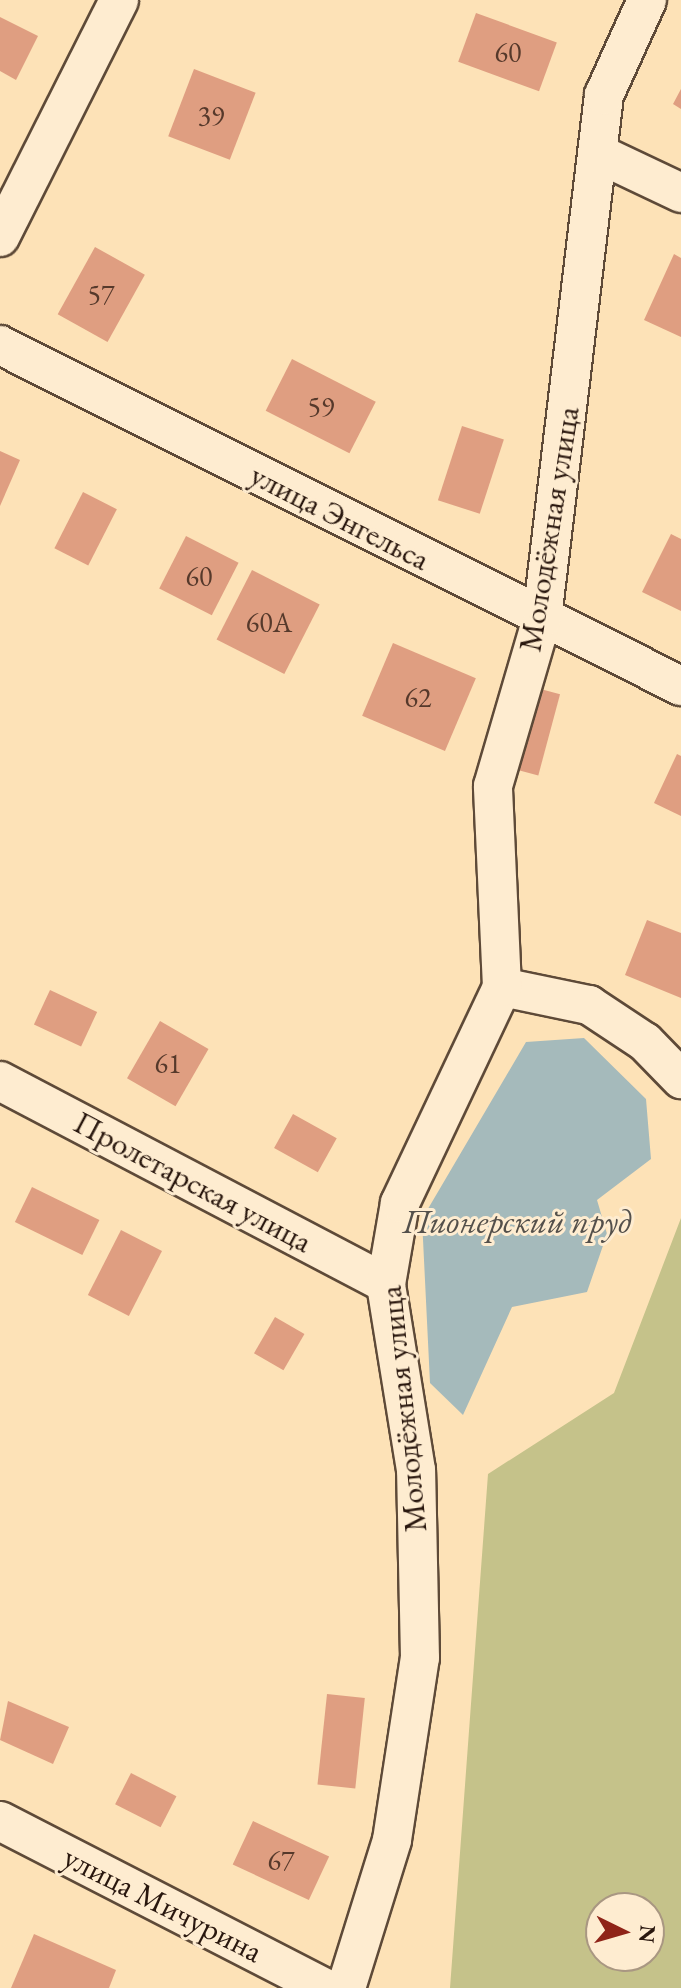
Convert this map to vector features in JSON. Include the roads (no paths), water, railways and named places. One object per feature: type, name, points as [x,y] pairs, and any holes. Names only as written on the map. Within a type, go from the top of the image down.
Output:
[{"type":"street","points":[[0,237],[119,0]]},
{"type":"street","name":"Молодёжная улица","points":[[346,1988],[392,1840],[420,1658],[416,1470],[386,1284],[400,1203],[502,987],[493,786],[542,618],[604,95],[647,0]]},
{"type":"street","points":[[599,154],[681,193]]},
{"type":"street","name":"улица Энгельса","points":[[0,345],[681,686]]},
{"type":"street","points":[[502,987],[589,1005],[645,1042],[681,1079]]},
{"type":"street","name":"Пролетарская улица","points":[[0,1081],[386,1284]]},
{"type":"street","name":"улица Мичурина","points":[[0,1821],[325,1988]]},
{"type":"water","name":"Пионерский пруд","points":[[584,1038],[646,1099],[651,1159],[597,1200],[607,1234],[587,1292],[512,1307],[463,1415],[430,1383],[422,1219],[526,1042]]}]
